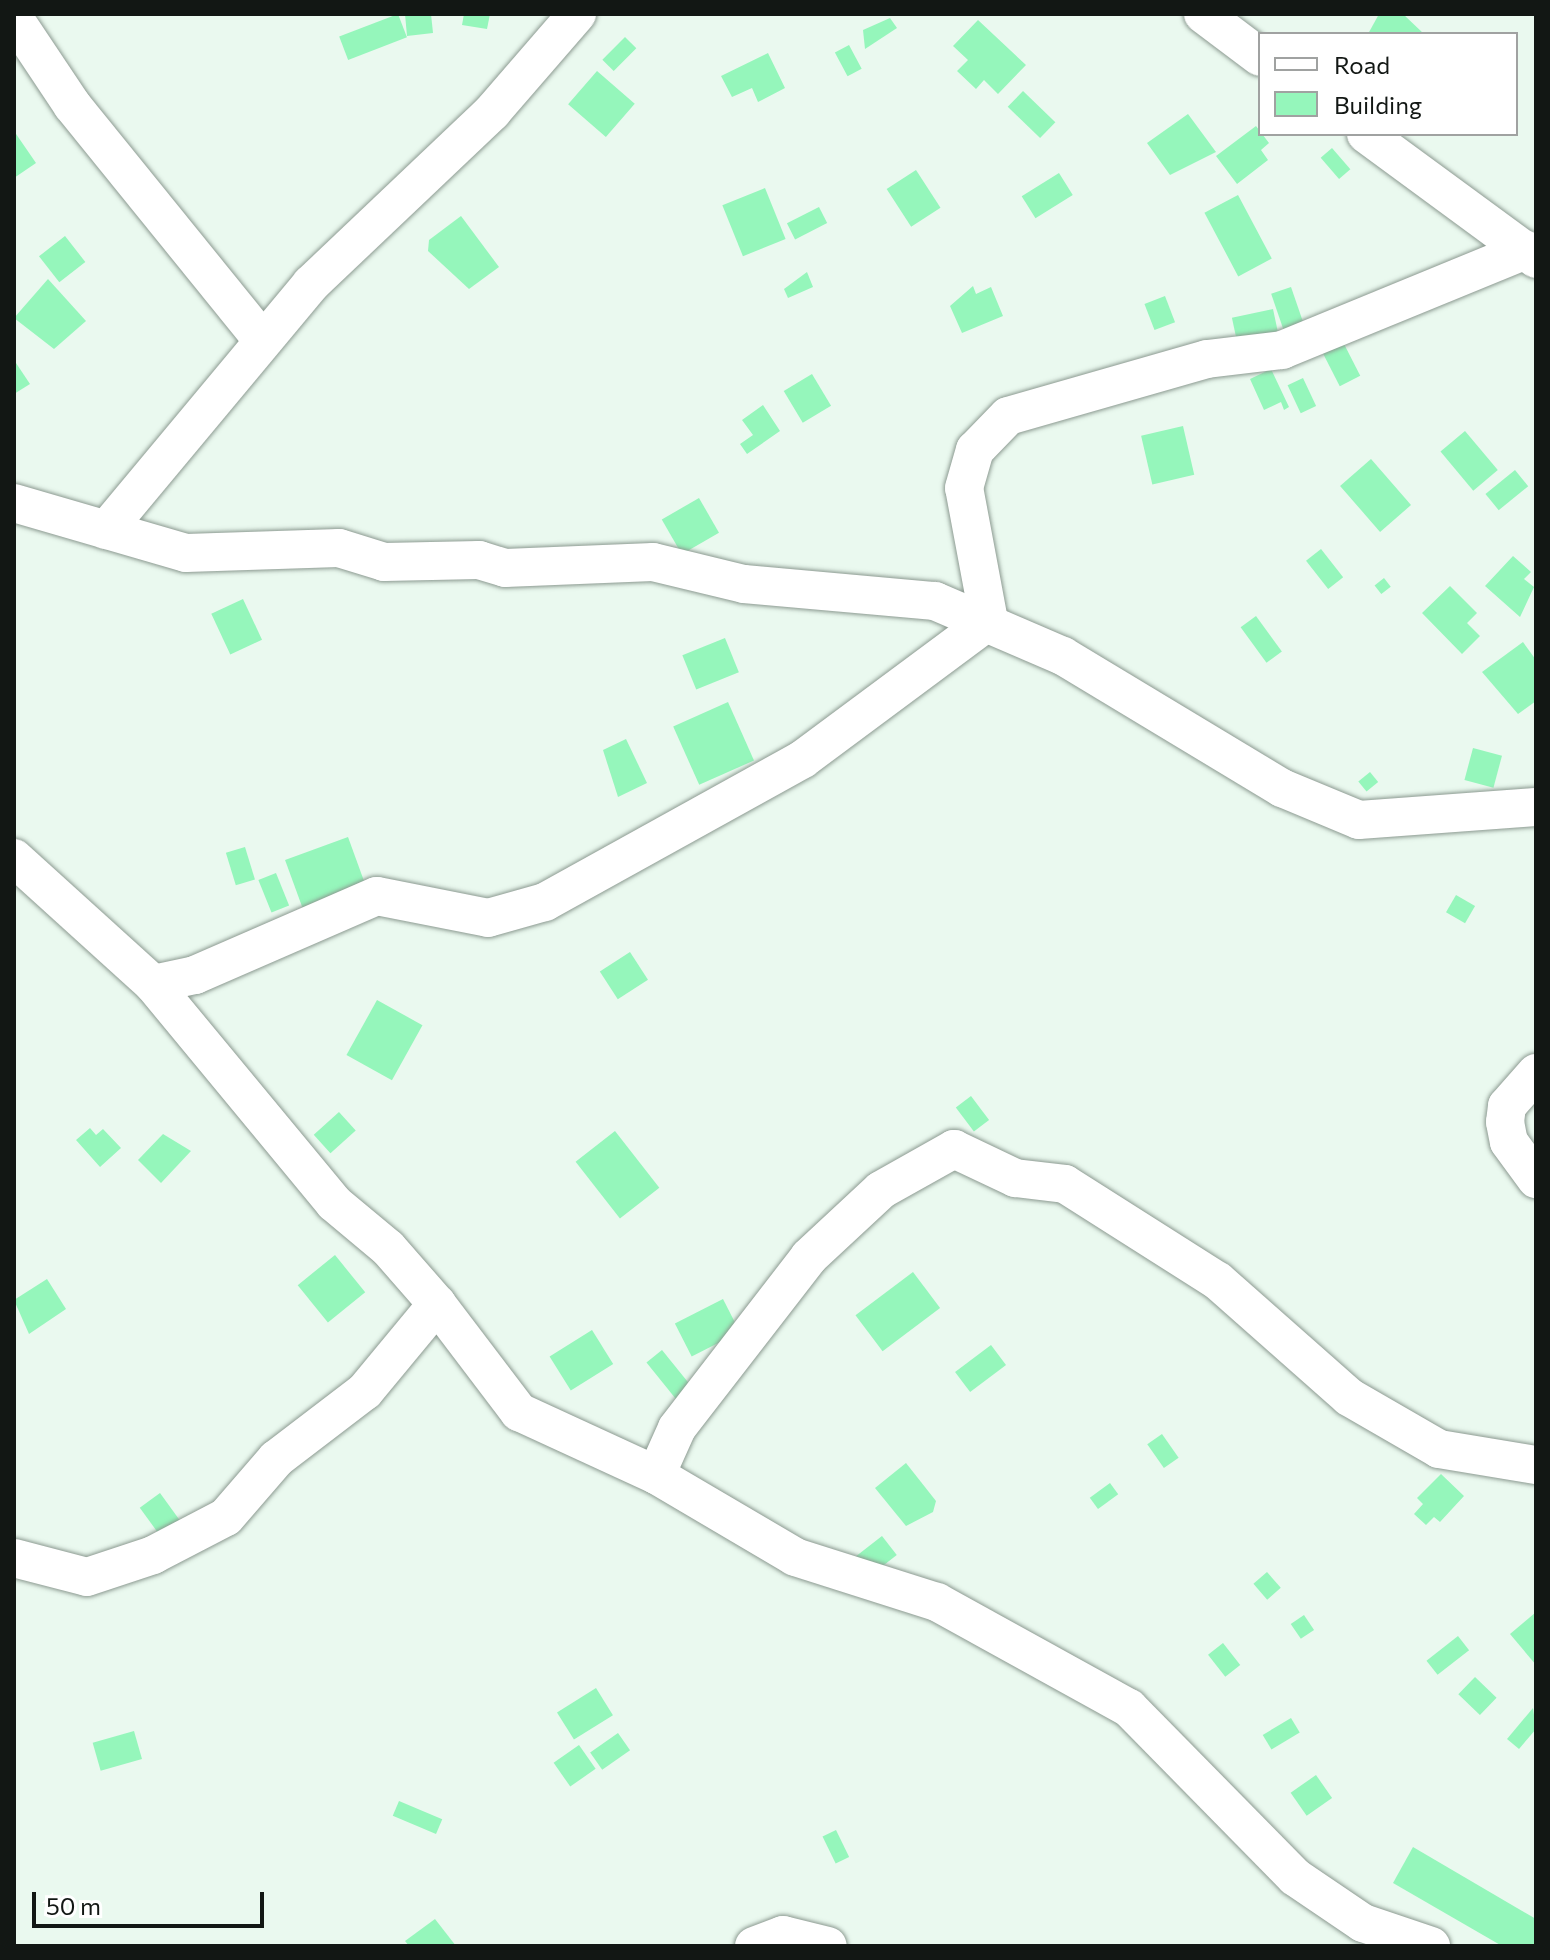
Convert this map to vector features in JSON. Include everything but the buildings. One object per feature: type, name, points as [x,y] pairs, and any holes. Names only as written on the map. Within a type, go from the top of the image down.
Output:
[{"type":"street","points":[[106,530],[262,340],[492,112],[577,14]]},
{"type":"street","points":[[1203,14],[1258,55]]},
{"type":"street","points":[[14,18],[72,105],[262,340]]},
{"type":"street","points":[[1369,136],[1531,254]]},
{"type":"street","points":[[989,621],[964,488],[975,450],[1008,416],[1133,377],[1282,350],[1531,254]]},
{"type":"street","points":[[14,503],[186,553],[339,548],[384,562],[479,560],[505,568],[653,562],[744,584],[935,601],[989,621],[1063,656],[1282,788],[1359,820],[1536,807]]},
{"type":"street","points":[[153,984],[195,975],[377,896],[488,918],[545,902],[803,759],[989,621]]},
{"type":"street","points":[[14,858],[153,984],[334,1203],[388,1248],[437,1304],[519,1412],[656,1475],[795,1557],[937,1602],[1129,1708],[1295,1877],[1363,1923],[1431,1946]]},
{"type":"street","points":[[1536,1073],[1507,1106],[1505,1122],[1509,1142],[1536,1179]]},
{"type":"street","points":[[656,1475],[677,1428],[809,1257],[881,1190],[954,1149],[1015,1178],[1065,1184],[1218,1281],[1349,1397],[1439,1449],[1536,1465]]},
{"type":"street","points":[[14,1558],[87,1577],[153,1555],[226,1517],[276,1459],[365,1391],[437,1304]]},
{"type":"street","points":[[754,1946],[783,1935],[828,1946]]}]
